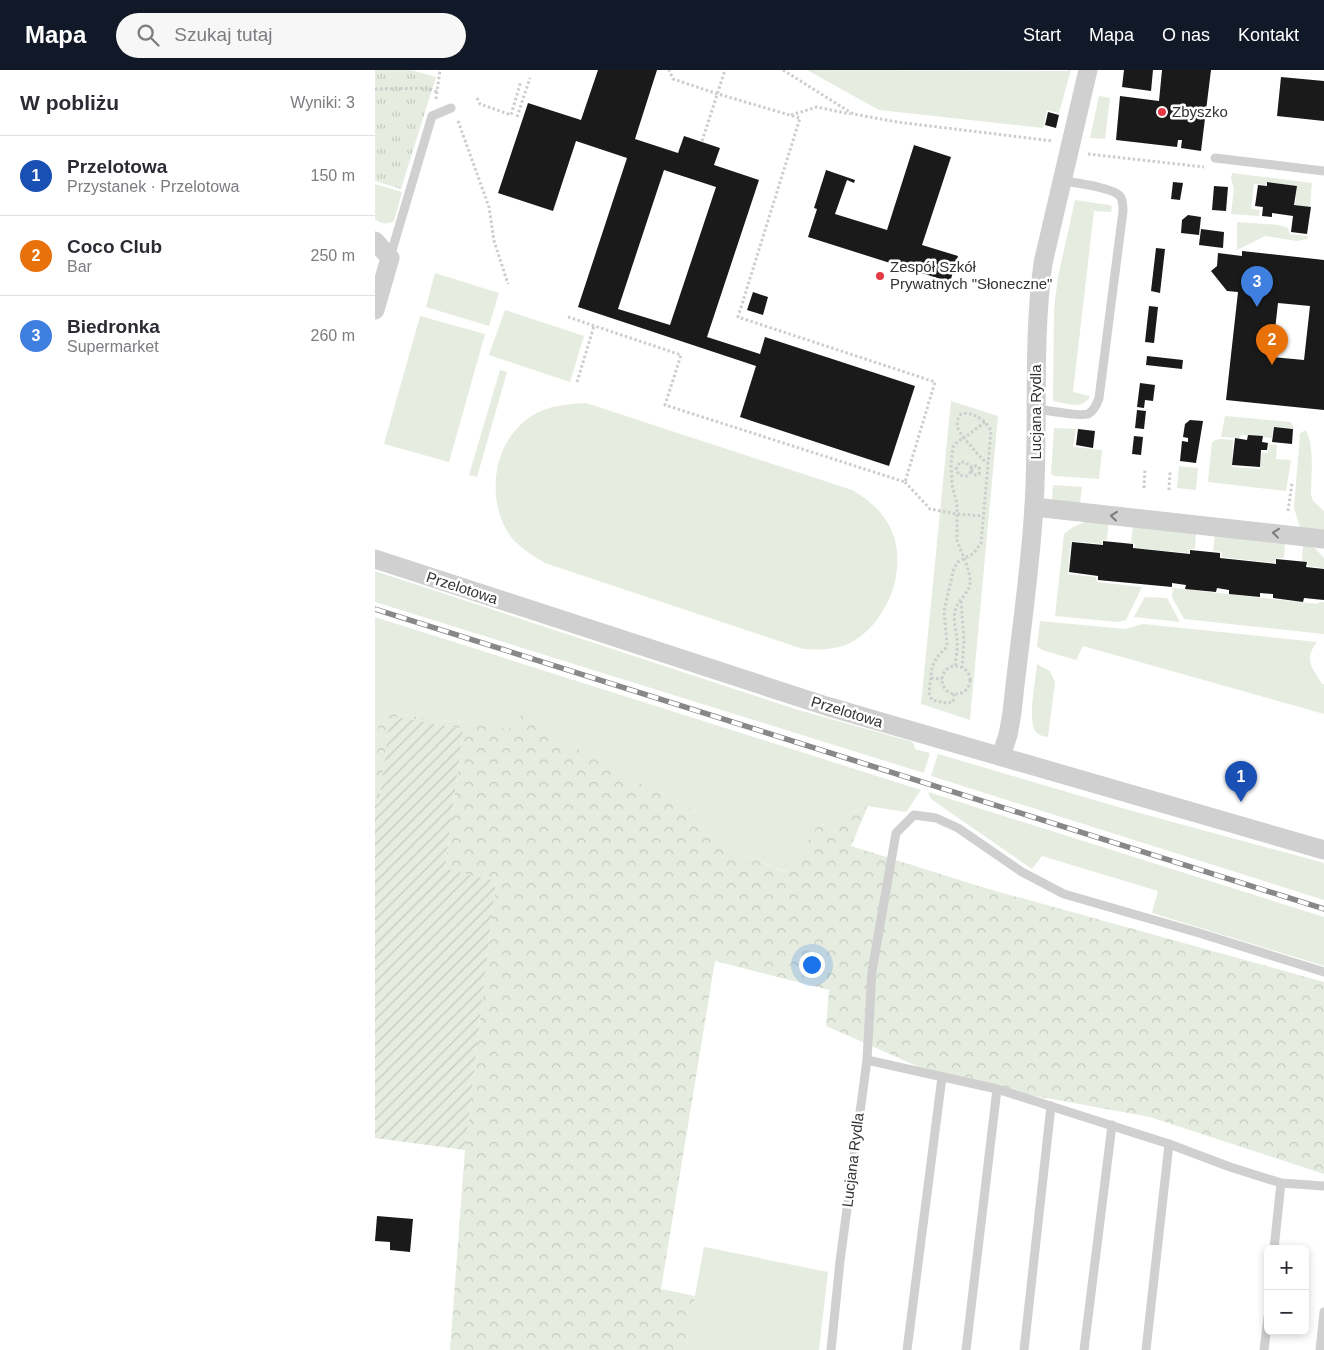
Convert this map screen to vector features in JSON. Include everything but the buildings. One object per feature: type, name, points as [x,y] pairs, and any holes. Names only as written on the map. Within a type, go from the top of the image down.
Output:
[{"type":"street","name":"Lucjana Rydla","points":[[1001,756],[1008,735],[1012,713],[1034,507],[1035,367],[1039,293],[1043,263],[1088,70]]},
{"type":"street","points":[[375,241],[390,258],[375,310]]},
{"type":"street","points":[[1034,507],[1324,539]]},
{"type":"street","name":"Przelotowa","points":[[375,560],[789,695],[1324,850]]},
{"type":"lane","points":[[390,258],[432,116],[453,112]]},
{"type":"lane","points":[[1215,158],[1324,171]]},
{"type":"lane","points":[[1036,409],[1079,415],[1088,414],[1095,407],[1099,398],[1123,211],[1123,202],[1119,195],[1111,191],[1063,180]]},
{"type":"lane","name":"Lucjana Rydla","points":[[831,1350],[854,1144],[867,1060],[872,971],[895,833],[915,815],[936,818],[958,828],[1022,872],[1064,894],[1324,972]]},
{"type":"lane","points":[[867,1060],[997,1090],[1051,1106],[1281,1183],[1324,1186]]},
{"type":"lane","points":[[907,1350],[942,1077]]},
{"type":"lane","points":[[966,1350],[997,1090]]},
{"type":"lane","points":[[1024,1350],[1051,1106]]},
{"type":"lane","points":[[1084,1350],[1112,1125]]},
{"type":"lane","points":[[1147,1350],[1169,1144]]},
{"type":"lane","points":[[1274,1245],[1281,1183]]},
{"type":"lane","points":[[1320,1350],[1324,1312]]},
{"type":"lane","points":[[1265,1350],[1266,1335]]},
{"type":"path","points":[[432,116],[440,70]]},
{"type":"path","points":[[669,70],[673,79],[800,118],[738,317],[935,382],[905,482]]},
{"type":"path","points":[[702,141],[725,70]]},
{"type":"path","points":[[783,70],[853,114]]},
{"type":"path","points":[[477,98],[480,104],[519,117],[530,78]]},
{"type":"path","points":[[511,115],[521,81]]},
{"type":"path","points":[[375,89],[428,88],[437,92]]},
{"type":"path","points":[[791,115],[817,107],[907,123],[1057,141]]},
{"type":"path","points":[[453,112],[489,207],[495,241],[508,284]]},
{"type":"path","points":[[1081,153],[1207,167]]},
{"type":"path","points":[[568,317],[681,355],[665,405],[905,482],[926,506],[933,510],[983,516]]},
{"type":"path","points":[[577,382],[594,326]]},
{"type":"path","points":[[954,694],[951,704],[932,700],[929,693],[934,662],[947,644],[944,611],[954,568],[957,563],[974,553],[980,546],[991,431],[985,422],[968,413],[961,414],[957,426],[964,438],[983,460],[988,461]]},
{"type":"path","points":[[955,666],[957,639],[954,616],[956,607],[970,583],[957,540],[957,504],[952,484],[951,468],[953,447],[958,441],[985,422]]},
{"type":"path","points":[[960,462],[964,462],[968,463],[971,470],[970,473],[963,476],[959,475],[956,469],[960,462]]},
{"type":"path","points":[[951,468],[956,469]]},
{"type":"path","points":[[1144,488],[1145,469]]},
{"type":"path","points":[[1169,490],[1170,472]]},
{"type":"path","points":[[1288,511],[1292,484]]},
{"type":"path","points":[[961,600],[964,641],[962,668]]},
{"type":"path","points":[[955,666],[962,668],[969,676],[970,681],[965,691],[954,694],[945,689],[942,679],[946,670],[955,666]]},
{"type":"path","points":[[931,678],[942,679]]},
{"type":"green space","points":[[375,70],[411,70],[436,77],[401,189],[375,181]]},
{"type":"green space","points":[[807,70],[1071,70],[1059,113],[1047,110],[1043,128],[879,110]]},
{"type":"green space","points":[[1099,96],[1110,98],[1105,139],[1090,138]]},
{"type":"green space","points":[[1232,173],[1312,183],[1310,207],[1295,205],[1297,186],[1267,182],[1266,185],[1254,184],[1251,209],[1260,210],[1259,216],[1231,214],[1234,189],[1231,178]]},
{"type":"green space","points":[[375,184],[402,192],[394,221],[384,223],[375,219]]},
{"type":"green space","points":[[1075,200],[1112,207],[1111,212],[1094,211],[1073,392],[1090,396],[1087,401],[1079,405],[1053,401],[1054,309],[1058,277]]},
{"type":"green space","points":[[1237,222],[1279,225],[1288,228],[1290,234],[1308,236],[1308,239],[1297,241],[1265,236],[1237,250]]},
{"type":"green space","points":[[435,273],[499,293],[489,326],[426,307]]},
{"type":"green space","points":[[505,310],[584,336],[570,382],[489,355]]},
{"type":"green space","points":[[420,316],[485,334],[449,462],[384,444]]},
{"type":"green space","points":[[500,370],[507,372],[477,477],[469,475]]},
{"type":"green space","points":[[951,401],[998,416],[970,720],[921,704]]},
{"type":"green space","points":[[586,403],[852,490],[865,499],[877,509],[887,522],[894,537],[897,552],[897,568],[894,583],[882,613],[861,636],[848,644],[825,649],[803,649],[545,563],[529,553],[510,536],[500,515],[496,498],[496,481],[504,447],[513,433],[526,420],[541,411],[557,406]]},
{"type":"green space","points":[[1225,416],[1291,422],[1294,428],[1273,427],[1272,438],[1241,435],[1240,438],[1221,437]]},
{"type":"green space","points":[[1054,428],[1076,429],[1073,447],[1102,450],[1099,479],[1055,476],[1051,474]]},
{"type":"green space","points":[[1305,430],[1311,451],[1311,494],[1313,501],[1324,511],[1324,530],[1300,527],[1294,508],[1300,434]]},
{"type":"green space","points":[[1221,439],[1233,440],[1232,467],[1260,469],[1262,452],[1268,453],[1269,444],[1277,445],[1276,459],[1291,460],[1286,491],[1208,482],[1212,442]]},
{"type":"green space","points":[[1179,466],[1198,468],[1196,490],[1177,488]]},
{"type":"green space","points":[[1053,485],[1082,487],[1080,504],[1052,501]]},
{"type":"green space","points":[[1094,518],[1109,520],[1107,540],[1102,540],[1102,544],[1071,541],[1068,574],[1096,577],[1097,582],[1142,587],[1126,620],[1118,622],[1055,616],[1064,534],[1073,527]]},
{"type":"green space","points":[[1133,526],[1196,533],[1195,549],[1189,549],[1189,553],[1134,548],[1135,544],[1131,543]]},
{"type":"green space","points":[[1215,535],[1285,543],[1284,558],[1276,558],[1275,563],[1221,557],[1222,552],[1213,551]]},
{"type":"green space","points":[[1303,545],[1312,545],[1324,558],[1324,568],[1308,566],[1308,562],[1302,561]]},
{"type":"green space","points":[[375,571],[795,709],[913,742],[915,749],[930,753],[924,773],[375,602]]},
{"type":"green space","points":[[1173,588],[1318,604],[1319,602],[1324,602],[1324,634],[1184,619],[1172,597]]},
{"type":"green space","points":[[1145,597],[1167,598],[1180,622],[1134,617]]},
{"type":"green space","points":[[375,617],[921,790],[906,812],[868,806],[817,827],[788,872],[735,852],[690,807],[614,771],[509,729],[380,712],[375,747]]},
{"type":"green space","points":[[1040,621],[1125,629],[1143,624],[1317,642],[1310,654],[1310,659],[1315,673],[1322,684],[1324,684],[1324,714],[1083,646],[1076,660],[1042,650],[1037,646]]},
{"type":"green space","points":[[1037,664],[1050,671],[1055,682],[1048,737],[1040,735],[1033,727],[1033,700]]},
{"type":"green space","points":[[380,712],[509,729],[521,715],[614,771],[690,807],[735,852],[787,872],[817,827],[868,806],[851,846],[985,888],[1324,982],[1324,1174],[1150,1117],[942,1077],[826,1026],[829,990],[715,961],[661,1289],[695,1296],[685,1350],[450,1350],[465,1150],[496,881],[445,870],[463,729],[390,717],[379,804],[375,804],[375,747]]},
{"type":"green space","points":[[390,716],[463,729],[445,869],[496,881],[465,1150],[375,1138],[375,804],[379,804]]},
{"type":"green space","points":[[938,754],[1125,809],[1324,863],[1324,900],[931,776]]},
{"type":"green space","points":[[928,792],[1324,917],[1324,966],[1152,913],[1158,891],[1042,856],[1032,869],[931,799]]},
{"type":"green space","points":[[704,1247],[828,1272],[819,1350],[685,1350]]},
{"type":"railway","points":[[375,609],[1324,909]]},
{"type":"place","name":"Zbyszko","points":[[1162,112]]},
{"type":"place","name":"Zespół Szkół Prywatnych \"Słoneczne\"","points":[[880,276]]},
{"type":"place","name":"Biedronka","points":[[1257,307]]},
{"type":"place","name":"Coco Club","points":[[1272,365]]},
{"type":"place","name":"Przelotowa","points":[[1241,802]]}]
